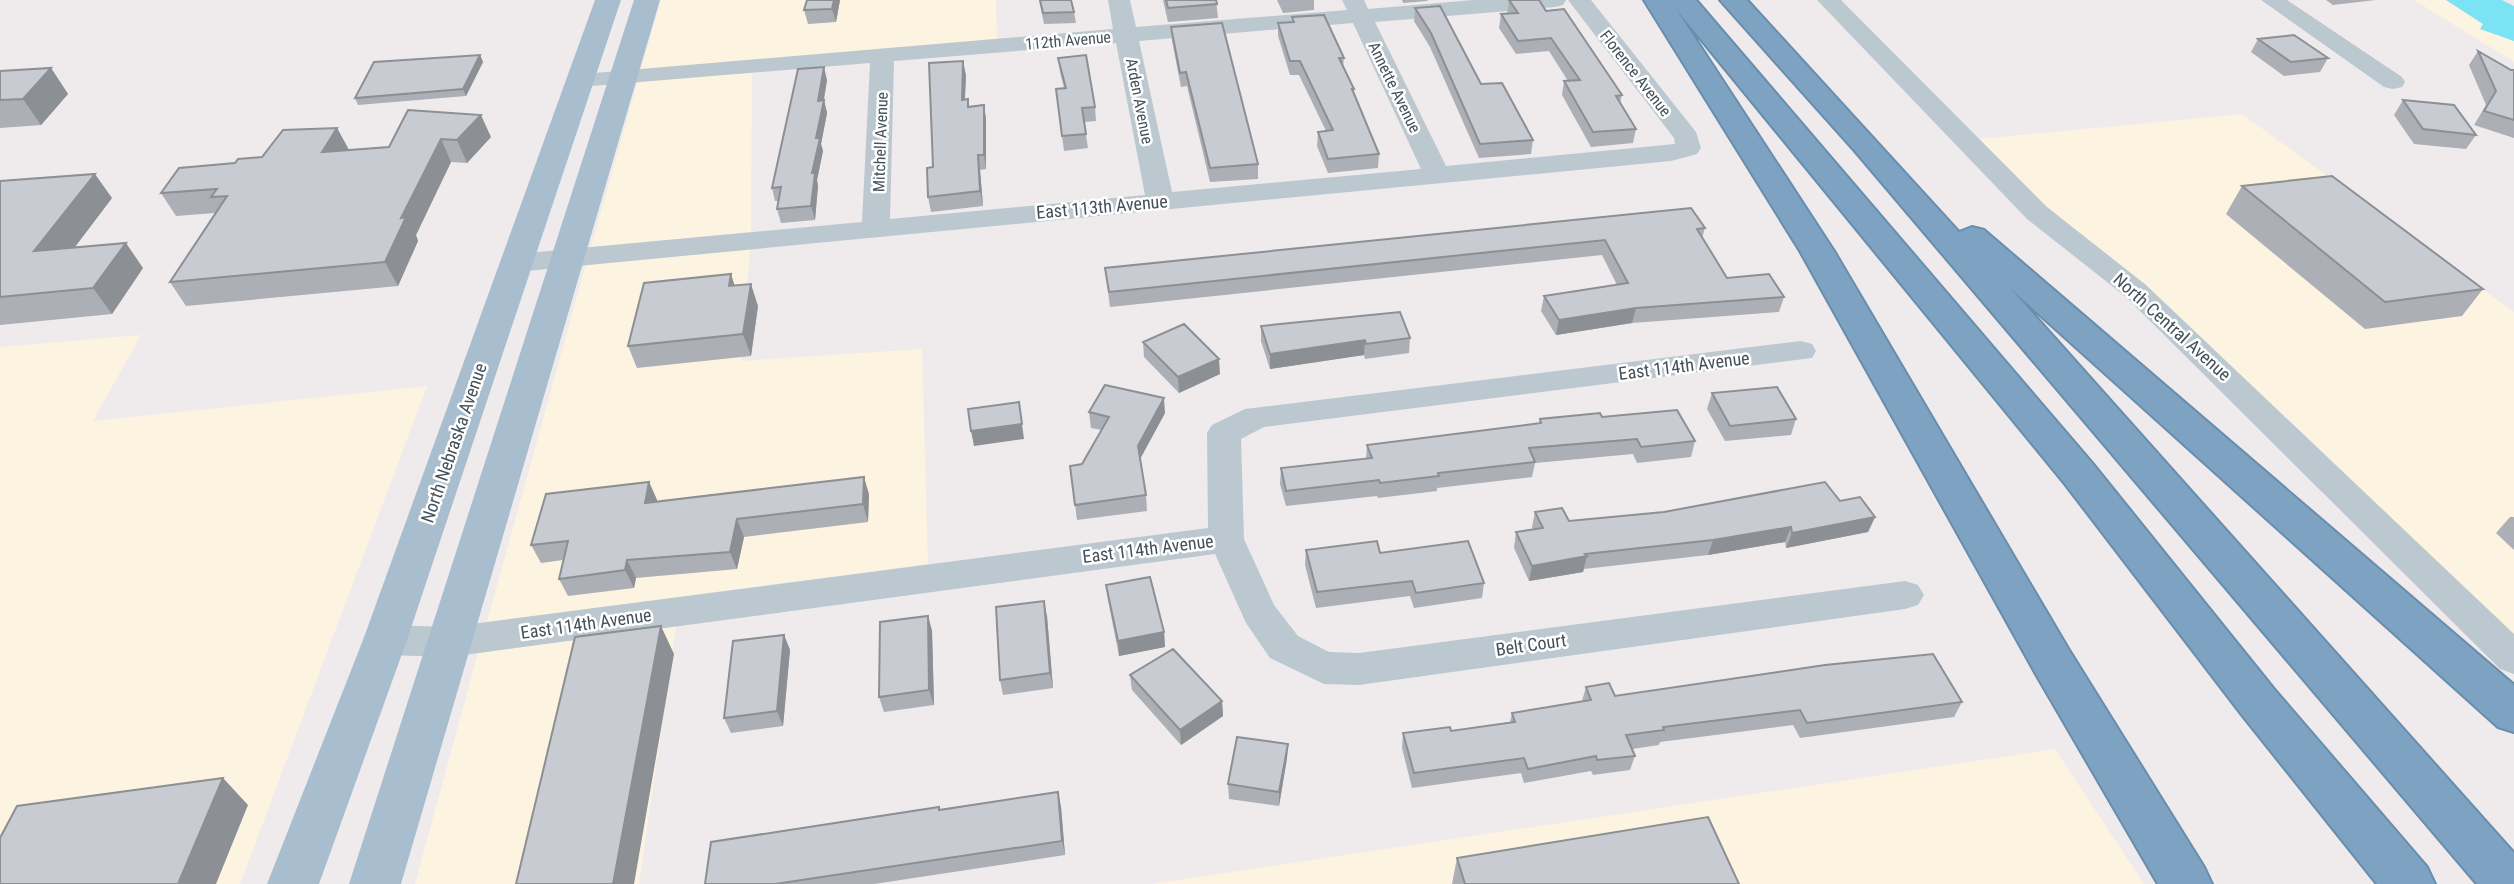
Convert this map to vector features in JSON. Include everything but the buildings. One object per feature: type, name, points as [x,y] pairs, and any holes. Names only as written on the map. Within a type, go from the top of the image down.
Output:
[{"type":"highway","points":[[1657,0],[1810,239],[2033,628],[2186,884]]},
{"type":"highway","points":[[1682,0],[2070,463],[2258,702],[2409,884]]},
{"type":"highway","points":[[1733,0],[1864,144],[2509,884]]},
{"type":"highway","points":[[1864,144],[2514,713]]},
{"type":"main road","name":"North Nebraska Avenue","points":[[293,884],[385,640],[608,0]]},
{"type":"main road","points":[[375,884],[647,0]]},
{"type":"main road","points":[[512,276],[565,271]]},
{"type":"street","name":"Arden Avenue","points":[[1119,0],[1160,201]]},
{"type":"street","name":"112th Avenue","points":[[580,80],[1126,35],[1357,8],[1556,0]]},
{"type":"street","name":"Florence Avenue","points":[[1579,0],[1687,137],[1688,148]]},
{"type":"street","name":"North Central Avenue","points":[[1828,0],[2037,213],[2136,291],[2514,657]]},
{"type":"street","points":[[2272,0],[2393,82]]},
{"type":"street","name":"Annette Avenue","points":[[1357,8],[1437,175]]},
{"type":"street","name":"Mitchell Avenue","points":[[876,229],[882,56]]},
{"type":"street","name":"East 113th Avenue","points":[[565,271],[876,229],[1671,153],[1688,148]]},
{"type":"street","name":"East 114th Avenue","points":[[385,640],[449,642],[1226,539],[1224,433],[1257,417],[1801,351]]},
{"type":"street","name":"Belt Court","points":[[1226,539],[1259,613],[1271,630],[1284,647],[1324,668],[1359,669],[1905,595]]},
{"type":"shaded area","points":[[661,0],[996,0],[997,40],[641,69]]},
{"type":"shaded area","points":[[2414,0],[2446,0],[2484,24],[2481,29],[2514,41],[2514,62]]},
{"type":"shaded area","points":[[752,72],[751,232],[591,247],[638,81]]},
{"type":"shaded area","points":[[2242,114],[2514,312],[2514,640],[2048,211],[1978,139]]},
{"type":"shaded area","points":[[750,249],[741,361],[922,349],[928,564],[487,622],[586,264]]},
{"type":"shaded area","points":[[141,335],[93,421],[427,386],[240,884],[0,884],[0,347]]},
{"type":"shaded area","points":[[676,626],[639,884],[415,884],[478,653]]},
{"type":"shaded area","points":[[2055,749],[2144,884],[1152,884]]},
{"type":"water","points":[[2446,0],[2502,0],[2514,6],[2514,41],[2480,29],[2483,24]]}]
